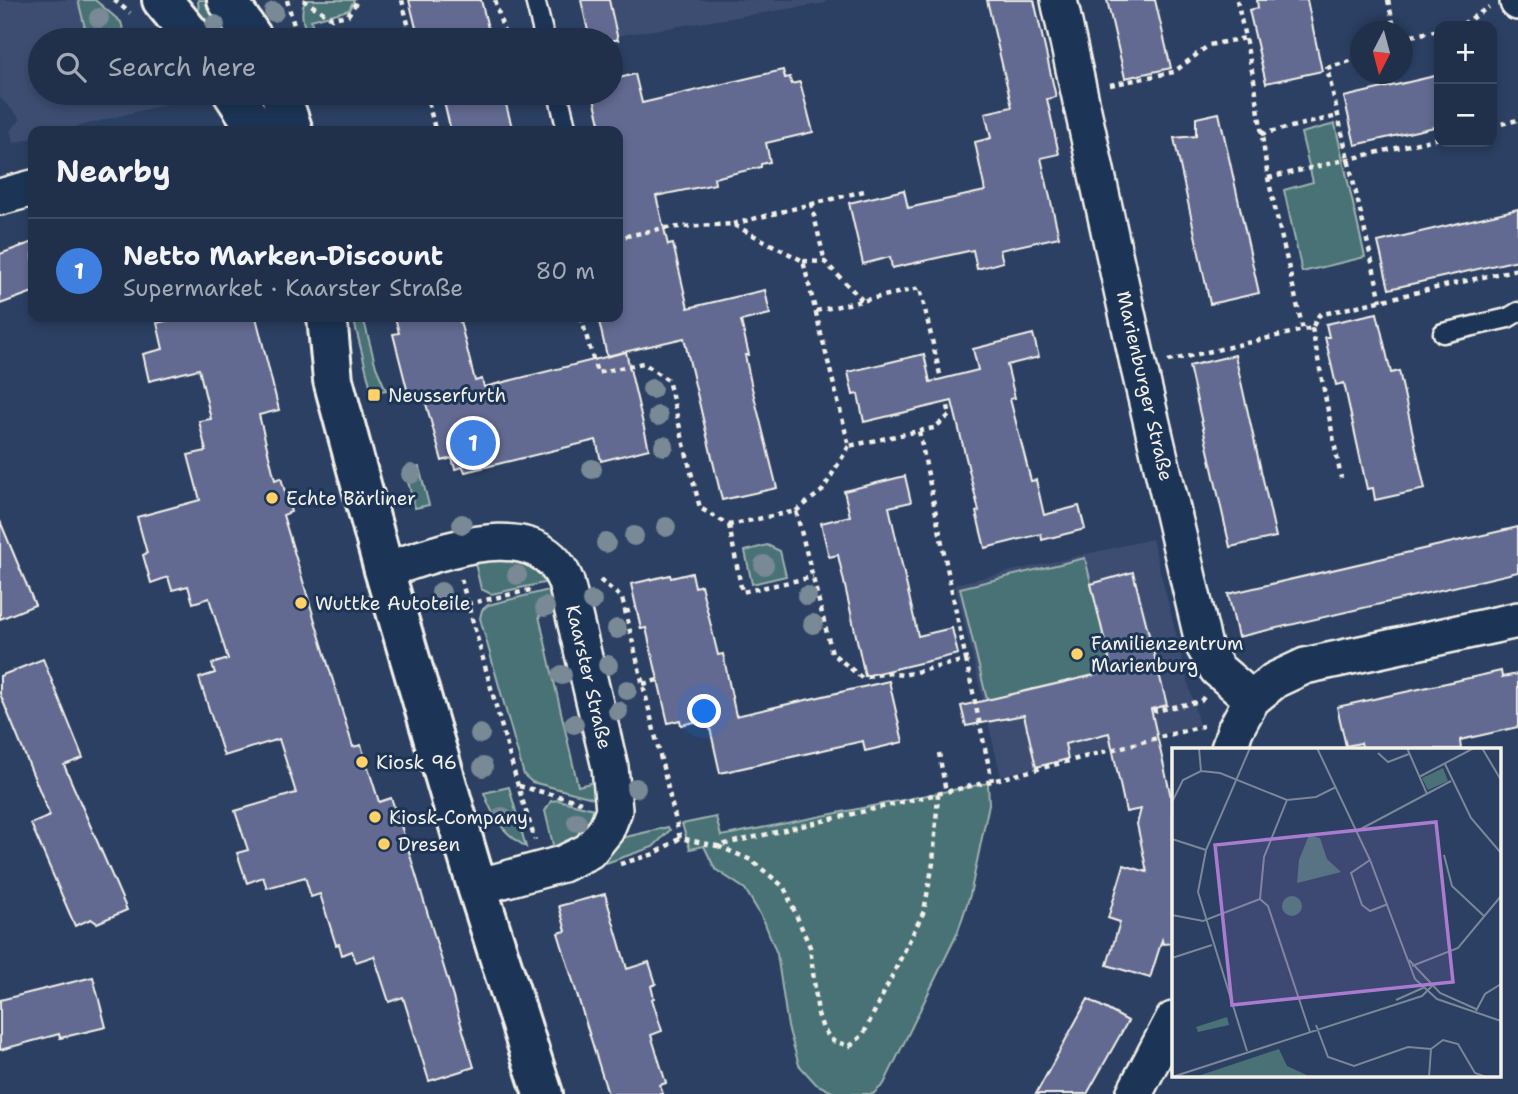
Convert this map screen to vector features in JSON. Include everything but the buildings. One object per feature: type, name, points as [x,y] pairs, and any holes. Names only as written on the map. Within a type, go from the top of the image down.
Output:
[{"type":"main road","points":[[162,0],[185,28]]},
{"type":"main road","points":[[228,0],[246,28]]},
{"type":"main road","points":[[241,105],[255,126]]},
{"type":"main road","points":[[284,105],[291,126]]},
{"type":"main road","points":[[327,322],[332,380],[384,570],[540,1093]]},
{"type":"street","name":"Marienburger Straße","points":[[1059,0],[1139,368],[1204,646],[1211,662],[1247,708]]},
{"type":"street","points":[[0,197],[28,189]]},
{"type":"street","name":"Kaarster Straße","points":[[384,570],[453,550],[497,541],[512,541],[537,549],[581,580],[610,767],[614,810]]},
{"type":"street","points":[[1229,748],[1247,708],[1275,680],[1305,666],[1518,620]]},
{"type":"street","points":[[477,887],[562,864],[589,851],[606,830],[614,810]]},
{"type":"street","points":[[1134,1094],[1172,1022]]},
{"type":"lane","points":[[536,0],[542,28]]},
{"type":"lane","points":[[561,105],[566,126]]},
{"type":"lane","points":[[1443,333],[1508,318],[1518,312]]},
{"type":"path","points":[[303,0],[332,18],[348,15],[358,0]]},
{"type":"path","points":[[402,0],[409,28]]},
{"type":"path","points":[[495,0],[503,28]]},
{"type":"path","points":[[1237,0],[1255,85],[1268,178],[1303,330]]},
{"type":"path","points":[[1388,0],[1393,21]]},
{"type":"path","points":[[1467,21],[1498,0]]},
{"type":"path","points":[[287,1],[295,28]]},
{"type":"path","points":[[1413,36],[1434,31]]},
{"type":"path","points":[[1079,91],[1174,72],[1209,45],[1245,38]]},
{"type":"path","points":[[1350,61],[1327,68],[1381,301]]},
{"type":"path","points":[[429,105],[434,126]]},
{"type":"path","points":[[1261,134],[1338,116]]},
{"type":"path","points":[[1497,125],[1518,120]]},
{"type":"path","points":[[1268,178],[1434,139]]},
{"type":"path","points":[[623,237],[664,228],[732,224],[864,191]]},
{"type":"path","points":[[811,204],[825,262],[864,301]]},
{"type":"path","points":[[732,224],[803,261],[825,262]]},
{"type":"path","points":[[582,322],[597,373],[643,363],[668,380],[700,508],[729,525],[796,511],[822,491],[849,446],[803,261]]},
{"type":"path","points":[[1341,478],[1312,328],[1319,315],[1518,269]]},
{"type":"path","points":[[816,311],[920,288],[941,379]]},
{"type":"path","points":[[1139,368],[1312,328]]},
{"type":"path","points":[[849,446],[934,428],[950,415],[947,402]]},
{"type":"path","points":[[919,431],[992,781]]},
{"type":"path","points":[[796,511],[832,653],[862,678],[887,673],[903,675],[966,660]]},
{"type":"path","points":[[729,525],[742,592],[813,577]]},
{"type":"path","points":[[453,550],[518,786],[537,844],[532,872]]},
{"type":"path","points":[[467,604],[581,580],[622,598],[680,838]]},
{"type":"path","points":[[625,611],[636,609]]},
{"type":"path","points":[[1154,708],[1155,711],[1200,701],[1222,675]]},
{"type":"path","points":[[643,684],[658,680]]},
{"type":"path","points":[[717,846],[992,781],[1247,708]]},
{"type":"path","points":[[939,753],[946,792]]},
{"type":"path","points":[[518,786],[614,810]]},
{"type":"path","points":[[589,851],[597,872],[654,854],[680,838],[717,846],[751,860],[784,887],[810,947],[818,1014],[823,1029],[833,1041],[850,1046],[863,1035],[924,911],[933,863],[938,794]]},
{"type":"shaded area","points":[[0,0],[78,0],[85,28],[28,28],[28,105],[163,105],[80,126],[28,126],[28,139],[14,143],[10,131],[21,119],[0,98]]},
{"type":"shaded area","points":[[581,0],[826,0],[826,3],[623,35],[623,28],[587,28]]},
{"type":"shaded area","name":"Familienzentrum Marienburg","points":[[1152,539],[1199,725],[1001,776],[955,584]]},
{"type":"green space","points":[[78,0],[95,0],[121,22],[123,28],[85,28]]},
{"type":"green space","points":[[198,0],[209,0],[229,28],[207,28],[199,13]]},
{"type":"green space","points":[[306,0],[354,0],[349,10],[311,20],[313,28],[305,28],[302,15]]},
{"type":"green space","points":[[1335,124],[1365,257],[1302,272],[1284,190],[1313,182],[1301,133]]},
{"type":"green space","points":[[354,322],[364,322],[376,367],[386,390],[372,393]]},
{"type":"green space","points":[[419,467],[429,505],[415,508],[405,471]]},
{"type":"green space","points":[[767,545],[780,551],[786,576],[752,584],[745,551]]},
{"type":"green space","points":[[1085,558],[1112,671],[987,700],[960,588]]},
{"type":"green space","points":[[474,559],[528,560],[549,582],[491,594],[481,589]]},
{"type":"green space","points":[[553,589],[559,612],[539,616],[578,786],[599,781],[600,800],[532,782],[524,775],[480,618],[482,610],[488,605]]},
{"type":"green space","points":[[988,783],[989,804],[970,895],[957,934],[884,1084],[873,1094],[836,1094],[816,1084],[799,1065],[788,1027],[777,954],[764,921],[745,889],[715,869],[704,846],[690,849],[682,824],[716,817],[721,836]]},
{"type":"green space","points":[[509,787],[526,847],[500,824],[484,793]]},
{"type":"green space","points":[[558,800],[598,810],[580,839],[554,849],[545,811],[551,801]]},
{"type":"green space","points":[[668,827],[670,830],[653,847],[606,863],[604,859],[622,838]]},
{"type":"place","name":"Neusserfurth","points":[[374,395]]},
{"type":"place","name":"Netto Marken-Discount","points":[[473,443]]},
{"type":"place","name":"Echte Bärliner","points":[[272,498]]},
{"type":"place","name":"Wuttke Autoteile","points":[[301,603]]},
{"type":"place","name":"Familienzentrum Marienburg","points":[[1077,654]]},
{"type":"place","name":"Kiosk 96","points":[[362,762]]},
{"type":"place","name":"Kiosk-Company","points":[[375,817]]},
{"type":"place","name":"Dresen","points":[[384,844]]}]
